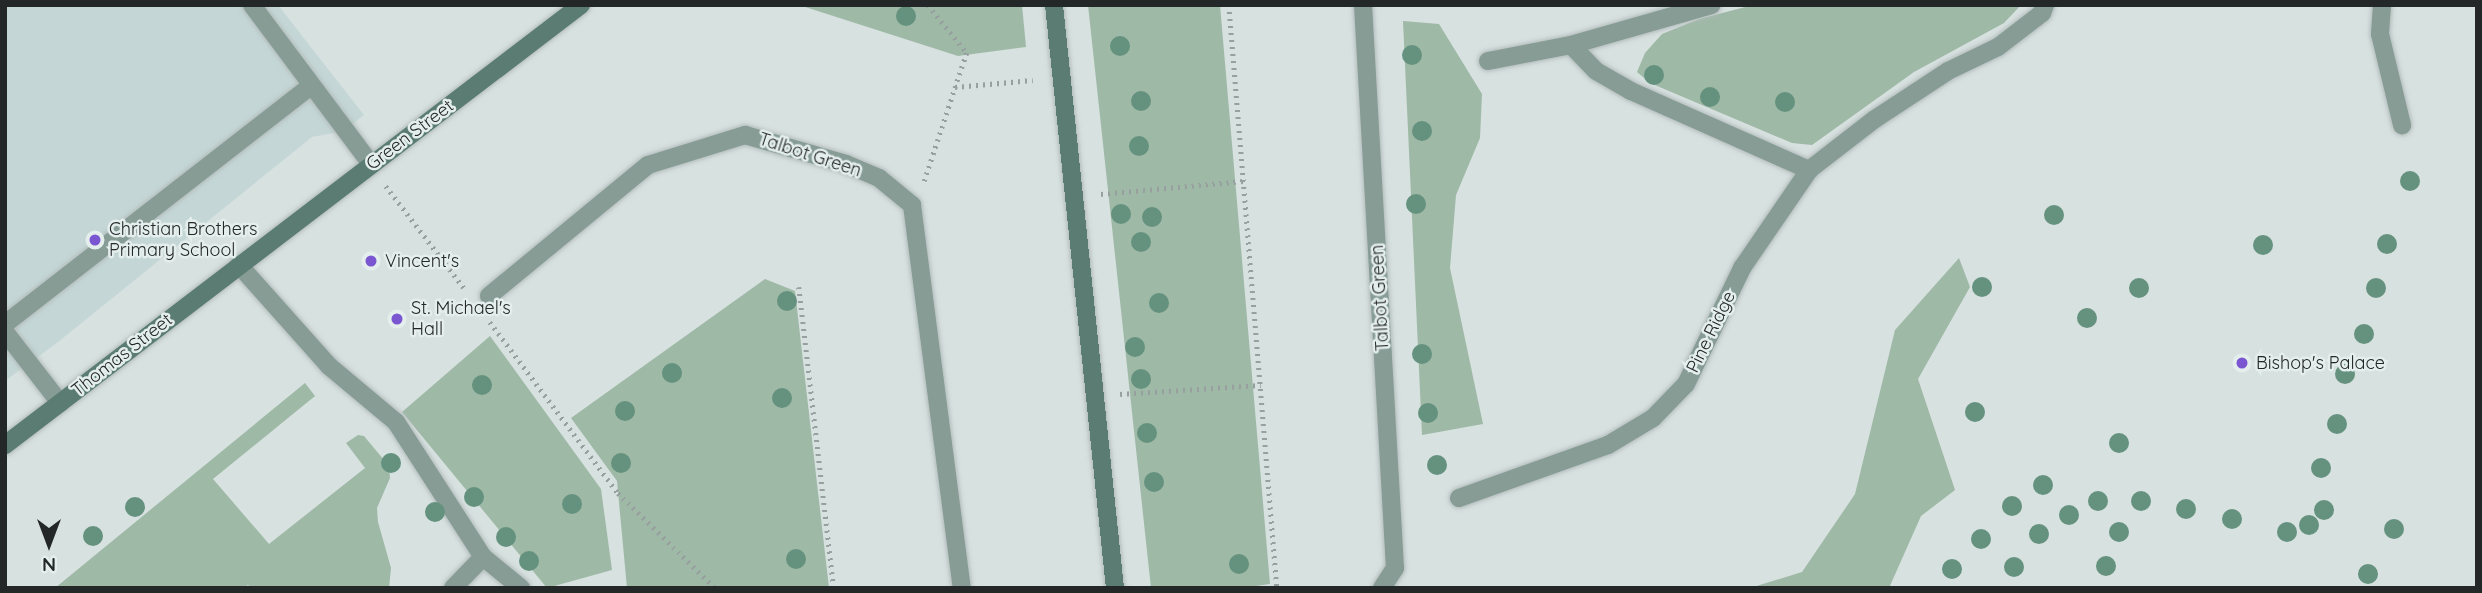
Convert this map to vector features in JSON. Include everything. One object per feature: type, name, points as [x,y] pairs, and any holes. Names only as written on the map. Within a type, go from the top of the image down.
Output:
[{"type":"street","points":[[252,5],[371,164]]},
{"type":"street","name":"Green Street","points":[[239,265],[581,5]]},
{"type":"street","points":[[1054,5],[1115,588]]},
{"type":"street","name":"Talbot Green","points":[[1363,5],[1395,568],[1382,588]]},
{"type":"street","points":[[1488,61],[1571,45],[1711,5]]},
{"type":"street","name":"Pine Ridge","points":[[1459,498],[1608,445],[1654,418],[1686,384],[1742,268],[1809,170],[1875,119],[1948,71],[1998,47],[2042,13],[2045,5]]},
{"type":"street","points":[[2382,5],[2380,34],[2402,125]]},
{"type":"street","points":[[1571,45],[1596,71],[1631,91],[1809,170]]},
{"type":"street","points":[[5,324],[311,86]]},
{"type":"street","name":"Talbot Green","points":[[489,296],[649,165],[745,135],[879,178],[912,205]]},
{"type":"street","points":[[912,205],[962,588]]},
{"type":"street","points":[[239,265],[329,366],[396,422],[483,557],[521,588]]},
{"type":"street","name":"Thomas Street","points":[[5,445],[239,265]]},
{"type":"street","points":[[5,332],[60,403]]},
{"type":"street","points":[[453,588],[483,557]]},
{"type":"path","points":[[912,205],[930,170],[967,53],[928,5]]},
{"type":"path","points":[[1229,5],[1278,588]]},
{"type":"path","points":[[956,87],[1033,80]]},
{"type":"path","points":[[371,164],[469,294]]},
{"type":"path","points":[[1101,194],[1243,181]]},
{"type":"path","points":[[799,286],[834,588]]},
{"type":"path","points":[[484,314],[618,494],[715,588]]},
{"type":"path","points":[[1119,394],[1261,385]]},
{"type":"shaded area","name":"Christian Brothers Primary School","points":[[5,5],[278,5],[364,115],[344,131],[312,137],[58,342],[5,381]]},
{"type":"green space","points":[[799,5],[1022,5],[1026,47],[958,56]]},
{"type":"green space","points":[[1088,5],[1220,5],[1270,584],[1242,588],[1151,588]]},
{"type":"green space","points":[[1753,5],[2021,5],[2004,23],[1914,72],[1812,145],[1792,143],[1650,83],[1637,72],[1645,53],[1662,34],[1699,19]]},
{"type":"green space","points":[[1403,21],[1439,24],[1482,94],[1480,138],[1456,195],[1450,268],[1483,424],[1422,435]]},
{"type":"green space","points":[[1959,258],[1970,287],[1918,379],[1955,490],[1921,516],[1889,588],[1750,588],[1802,572],[1855,494],[1895,330]]},
{"type":"green space","points":[[765,279],[795,291],[829,588],[627,588],[617,481],[571,418]]},
{"type":"green space","points":[[490,336],[601,489],[612,570],[547,588],[402,412]]},
{"type":"green space","points":[[305,383],[315,396],[213,479],[269,544],[365,468],[346,443],[358,435],[364,436],[389,466],[390,478],[377,508],[378,522],[391,568],[389,588],[251,588],[248,585],[244,588],[55,588]]},
{"type":"place","name":"Christian Brothers Primary School","points":[[95,240]]},
{"type":"place","name":"Vincent's","points":[[371,261]]},
{"type":"place","name":"St. Michael's Hall","points":[[397,319]]},
{"type":"place","name":"Bishop's Palace","points":[[2242,363]]}]
